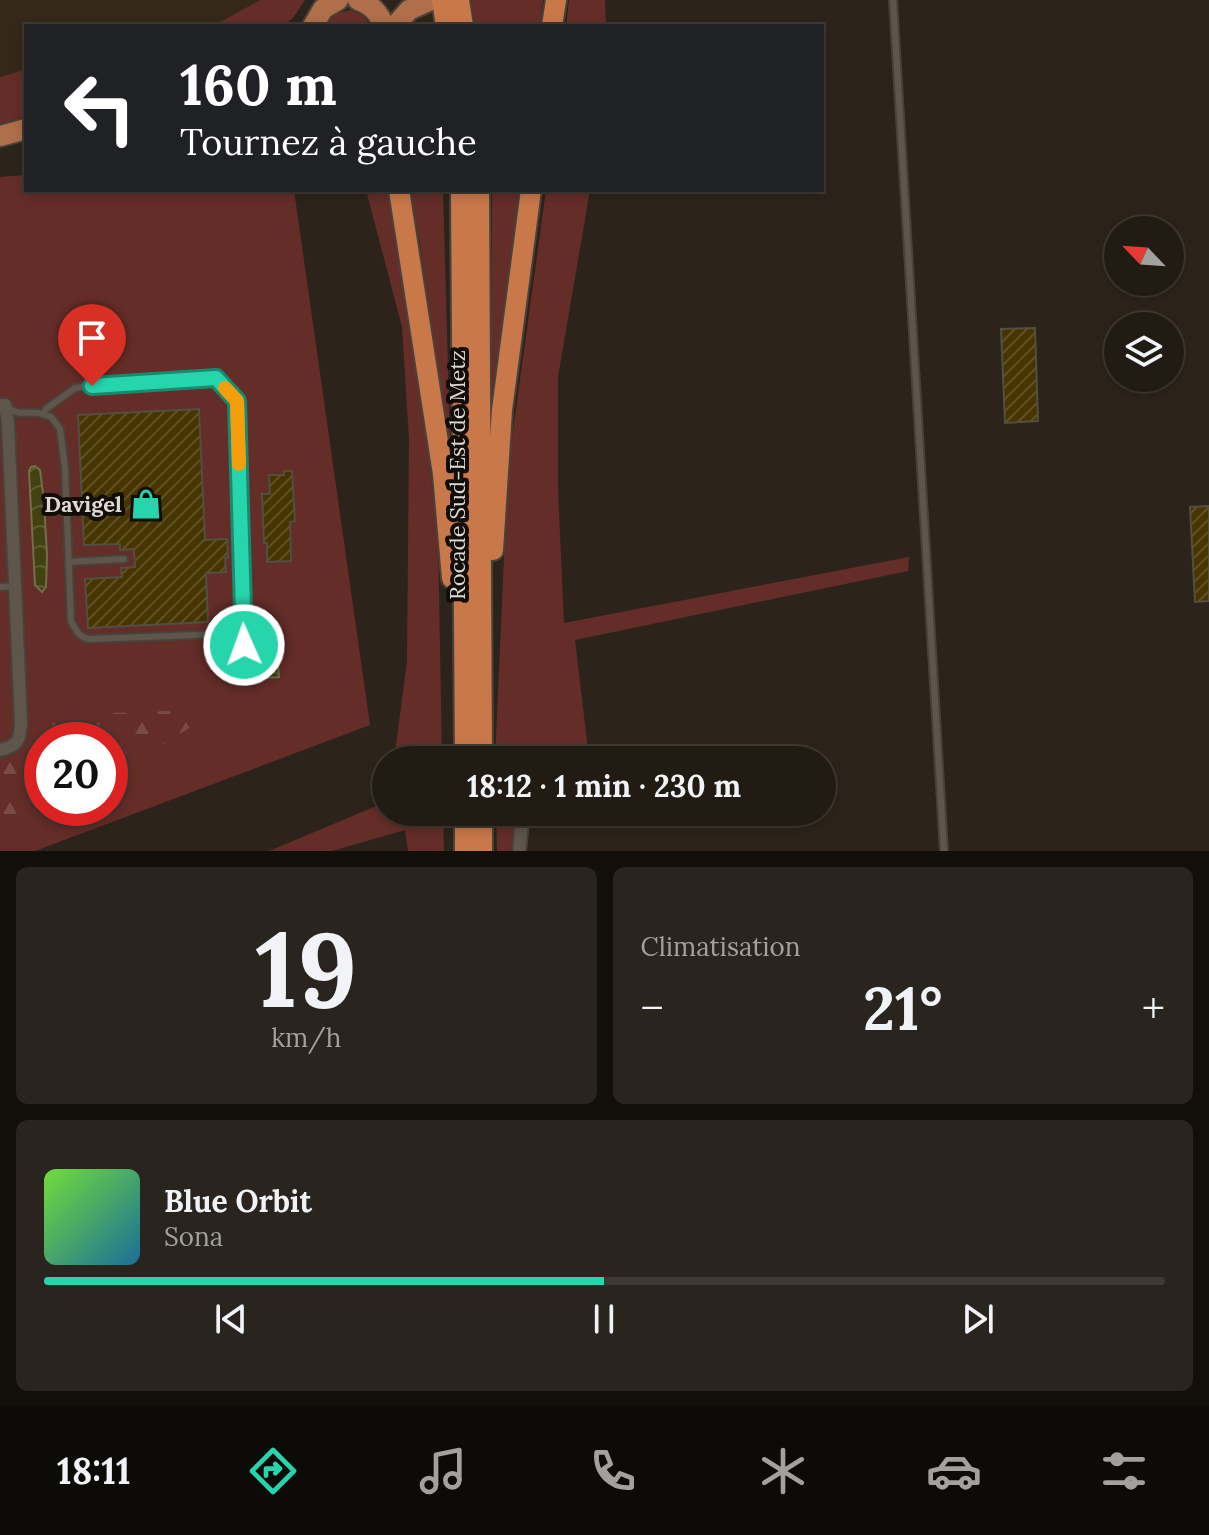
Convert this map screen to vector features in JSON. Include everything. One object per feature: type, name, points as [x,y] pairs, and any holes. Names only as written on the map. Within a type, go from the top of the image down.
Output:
[{"type":"highway","points":[[442,0],[446,24]]},
{"type":"highway","points":[[459,0],[463,24]]},
{"type":"highway","points":[[552,24],[556,0]]},
{"type":"highway","points":[[399,192],[443,474],[473,722]]},
{"type":"highway","name":"Rocade Sud-Est de Metz","points":[[461,192],[473,722],[479,746]]},
{"type":"highway","name":"Rocade Sud-Est de Metz","points":[[468,746],[473,722],[479,192]]},
{"type":"highway","points":[[473,722],[502,410],[531,192]]},
{"type":"highway","points":[[465,826],[465,851]]},
{"type":"highway","points":[[482,826],[482,851]]},
{"type":"main road","points":[[314,24],[323,9],[338,0]]},
{"type":"main road","points":[[397,24],[409,10],[431,0]]},
{"type":"main road","points":[[365,3],[409,10]]},
{"type":"main road","points":[[365,3],[380,16],[383,24]]},
{"type":"main road","points":[[0,136],[24,130]]},
{"type":"street","points":[[0,750],[11,748],[20,738],[21,723],[8,432],[3,405]]},
{"type":"street","points":[[519,851],[522,826]]},
{"type":"lane","points":[[893,0],[944,851]]},
{"type":"lane","points":[[43,414],[75,388],[109,383],[216,378],[237,401],[244,645]]},
{"type":"lane","points":[[3,405],[16,413],[35,412],[51,417],[60,429],[65,468],[71,621],[81,637],[243,631]]},
{"type":"lane","points":[[69,562],[124,559]]},
{"type":"lane","points":[[0,587],[15,586]]},
{"type":"shaded area","points":[[0,0],[265,0],[226,24],[24,24],[24,108],[0,114]]},
{"type":"green space","points":[[260,0],[305,0],[286,24],[217,24]]},
{"type":"green space","points":[[471,0],[543,0],[540,24],[475,24]]},
{"type":"green space","points":[[569,0],[605,0],[606,24],[566,24]]},
{"type":"green space","points":[[350,10],[364,16],[369,24],[328,24],[335,14]]},
{"type":"green space","points":[[24,71],[24,117],[0,124],[0,77]]},
{"type":"green space","points":[[24,175],[24,192],[294,192],[370,725],[128,816],[128,722],[24,722],[24,826],[101,826],[35,851],[0,851],[0,177]]},
{"type":"green space","points":[[367,192],[388,192],[419,377],[438,535],[442,746],[396,746],[407,661],[409,439],[402,327]]},
{"type":"green space","points":[[410,192],[443,192],[450,438],[445,438]]},
{"type":"green space","points":[[492,192],[519,192],[495,406],[491,406]]},
{"type":"green space","points":[[546,192],[590,192],[558,377],[558,490],[564,623],[909,557],[908,571],[575,640],[588,746],[496,746],[508,467]]},
{"type":"green space","points":[[191,710],[191,727],[128,766],[128,722],[31,722],[32,716]]},
{"type":"green space","points":[[24,759],[24,819],[14,823],[0,822],[0,760]]},
{"type":"green space","points":[[372,808],[372,826],[443,826],[444,851],[408,851],[405,830],[332,851],[269,851]]},
{"type":"green space","points":[[496,826],[516,826],[513,851],[497,851]]},
{"type":"water","points":[[35,466],[40,470],[44,501],[47,556],[46,587],[42,592],[35,585],[29,471]]},
{"type":"water","points":[[277,654],[279,677],[244,679],[243,657]]},
{"type":"building","points":[[1035,328],[1038,421],[1005,423],[1001,329]]},
{"type":"building","points":[[199,409],[205,540],[227,539],[228,558],[225,558],[226,572],[206,573],[208,622],[88,628],[85,579],[122,577],[121,568],[135,567],[134,549],[120,550],[120,544],[84,545],[78,415]]},
{"type":"building","points":[[284,471],[292,471],[295,521],[290,522],[291,561],[267,562],[262,494],[270,494],[269,475],[284,475]]},
{"type":"building","points":[[1209,506],[1209,601],[1195,602],[1190,507]]},
{"type":"slow traffic","points":[[225,388],[237,401],[239,464]]},
{"type":"place","name":"Davigel","points":[[146,504]]},
{"type":"route","points":[[92,386],[216,378],[237,401],[244,645]]}]
